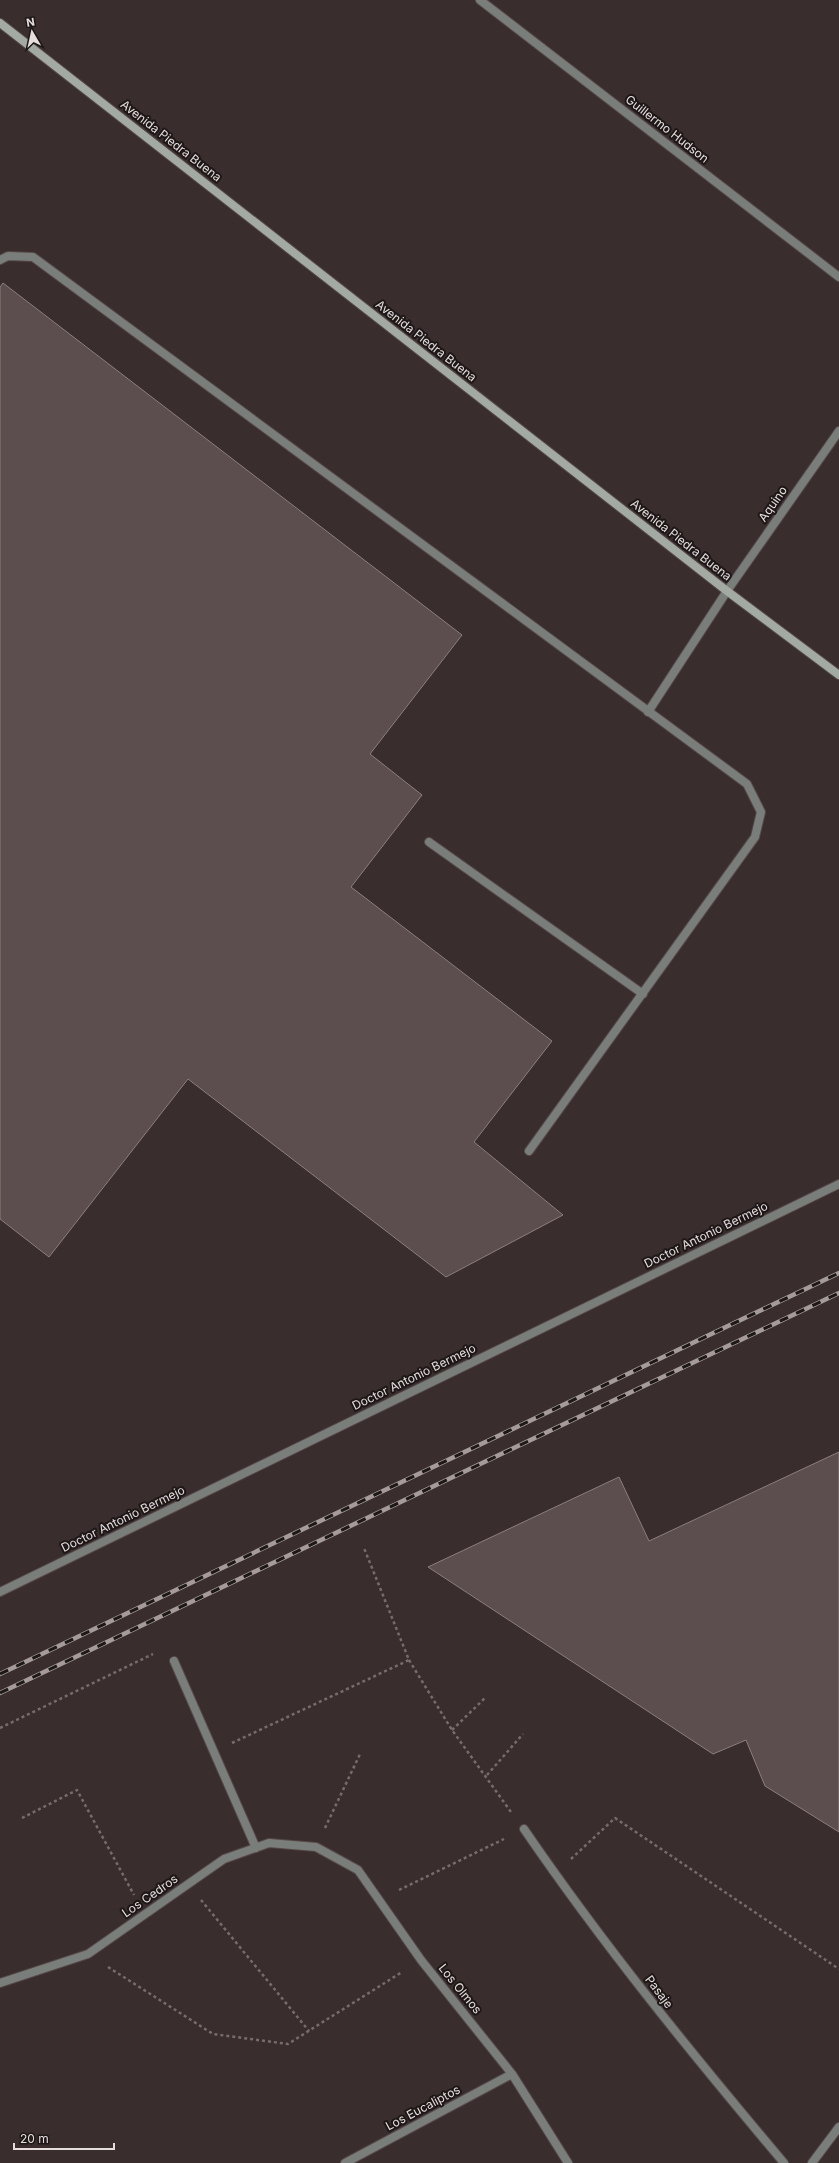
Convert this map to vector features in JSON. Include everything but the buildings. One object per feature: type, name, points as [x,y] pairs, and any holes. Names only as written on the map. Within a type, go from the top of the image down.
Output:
[{"type":"main road","name":"Avenida Piedra Buena","points":[[0,23],[727,591],[839,675]]},
{"type":"street","name":"Guillermo Hudson","points":[[480,0],[839,277]]},
{"type":"street","points":[[0,260],[8,256],[33,258],[747,784],[761,812],[755,837],[529,1151]]},
{"type":"street","name":"Aquino","points":[[648,712],[727,591],[839,431]]},
{"type":"street","points":[[429,842],[643,994]]},
{"type":"street","name":"Doctor Antonio Bermejo","points":[[0,1592],[839,1184]]},
{"type":"street","points":[[174,1661],[256,1848]]},
{"type":"street","name":"Pasaje","points":[[524,1830],[554,1874],[671,2029],[784,2163]]},
{"type":"street","name":"Los Cedros","points":[[0,1983],[88,1954],[224,1860],[269,1843],[316,1847]]},
{"type":"street","name":"Los Olmos","points":[[316,1847],[358,1870],[421,1960],[512,2074],[568,2163]]},
{"type":"street","name":"Los Eucaliptos","points":[[345,2163],[512,2074]]},
{"type":"street","points":[[812,2163],[839,2127]]},
{"type":"path","points":[[364,1548],[409,1660],[452,1730],[486,1775],[524,1830],[379,1900]]},
{"type":"path","points":[[0,1728],[155,1653],[174,1661]]},
{"type":"path","points":[[214,1751],[409,1660]]},
{"type":"path","points":[[452,1730],[484,1698]]},
{"type":"path","points":[[486,1775],[523,1734]]},
{"type":"path","points":[[316,1847],[361,1752]]},
{"type":"path","points":[[22,1818],[77,1790],[144,1915]]},
{"type":"path","points":[[554,1874],[615,1818],[839,1969]]},
{"type":"path","points":[[188,1885],[309,2031]]},
{"type":"path","points":[[88,1954],[213,2034],[288,2044],[421,1960]]},
{"type":"railway","points":[[0,1674],[839,1273]]},
{"type":"railway","points":[[0,1693],[839,1293]]}]
